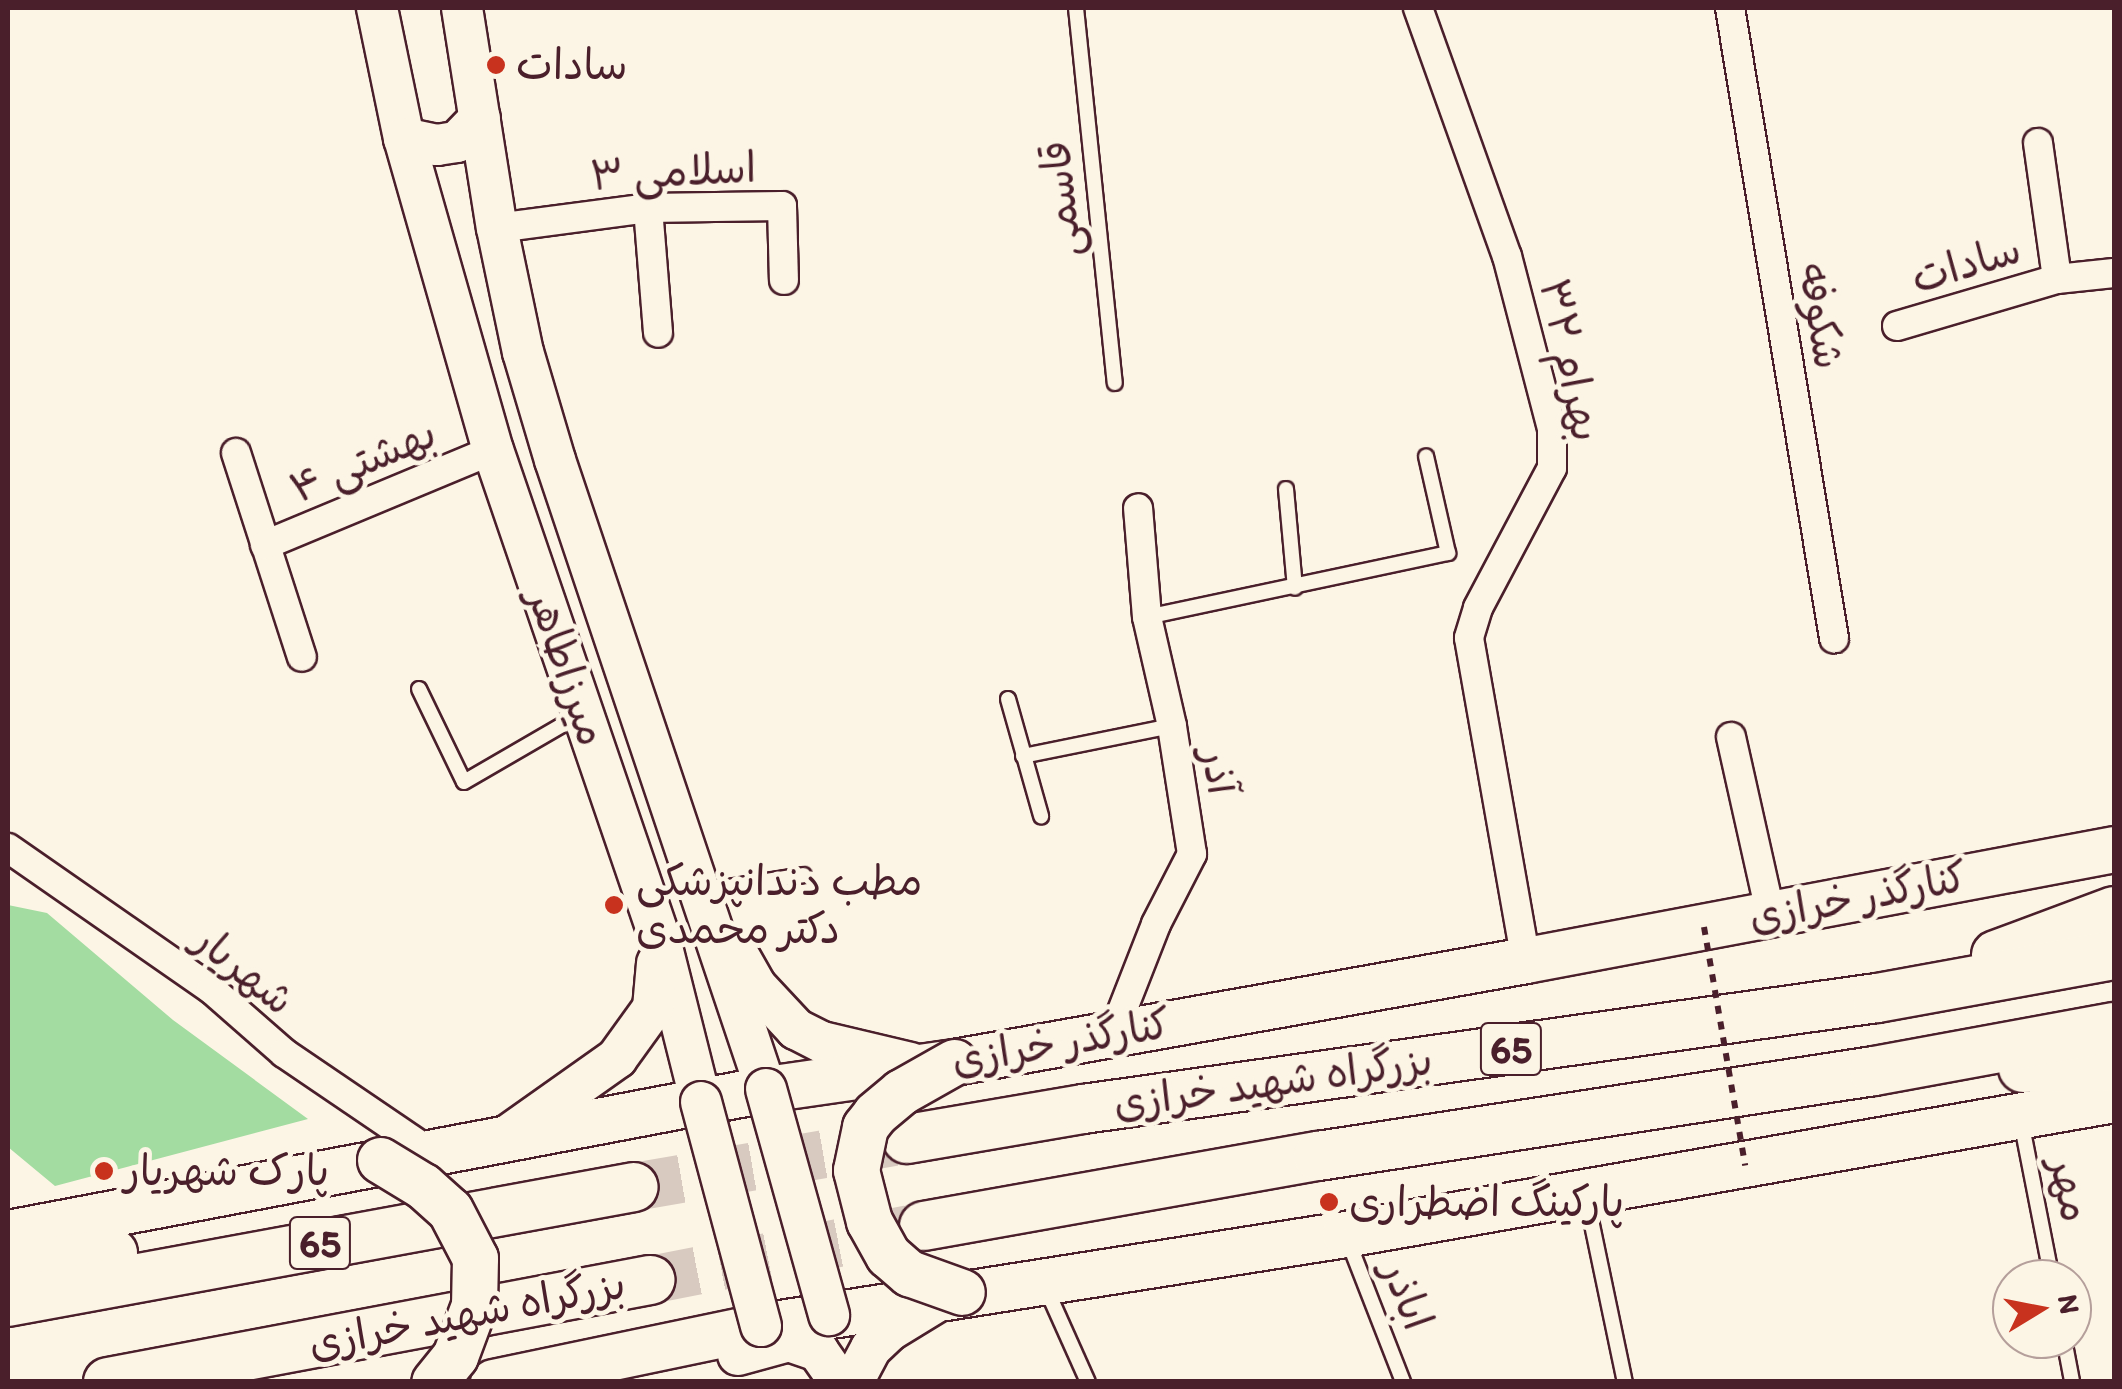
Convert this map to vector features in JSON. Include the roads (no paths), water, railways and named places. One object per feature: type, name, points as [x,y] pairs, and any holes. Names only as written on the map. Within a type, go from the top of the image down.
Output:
[{"type":"highway","points":[[1877,998],[2114,911]]},
{"type":"highway","name":"بزرگراه شهید خرازی","points":[[907,1139],[1082,1109],[1877,998],[2114,955]]},
{"type":"highway","name":"بزرگراه شهید خرازی","points":[[924,1226],[1318,1156],[1874,1071],[2114,1027]]},
{"type":"highway","points":[[1874,1071],[2114,1066]]},
{"type":"highway","name":"65","points":[[8,1302],[634,1187]]},
{"type":"highway","points":[[8,1267],[292,1227],[409,1226]]},
{"type":"highway","name":"بزرگراه شهید خرازی","points":[[108,1382],[650,1280]]},
{"type":"main road","name":"میرزاطاهر","points":[[377,8],[404,138],[493,450],[660,939],[701,1102],[739,1354]]},
{"type":"main road","name":"میرزاطاهر","points":[[462,8],[496,228],[523,352],[555,460],[766,1089],[829,1315],[843,1382]]},
{"type":"main road","points":[[404,138],[437,145],[457,142],[480,118]]},
{"type":"main road","name":"کنارگذر خرازی","points":[[8,1232],[766,1089],[1113,1034],[2114,849]]},
{"type":"main road","points":[[702,891],[756,986],[796,1029],[860,1053],[939,1064]]},
{"type":"main road","points":[[503,1139],[617,1058],[653,1008],[660,939]]},
{"type":"main road","points":[[939,1064],[875,1114],[865,1127],[856,1170],[869,1221],[888,1255],[909,1272],[962,1292]]},
{"type":"main road","points":[[739,1354],[829,1315],[1346,1234],[2114,1098]]},
{"type":"main road","points":[[380,1160],[423,1186],[450,1210],[475,1258],[474,1306],[454,1356],[434,1382]]},
{"type":"main road","points":[[853,1382],[871,1348],[888,1331],[920,1308],[962,1292]]},
{"type":"main road","points":[[505,1381],[739,1354],[788,1341],[818,1351],[843,1382]]},
{"type":"street","name":"بهرام ۳۲","points":[[1418,8],[1507,256],[1552,428],[1552,468],[1478,608],[1469,638],[1526,960]]},
{"type":"street","name":"شکوفه","points":[[1730,8],[1834,638]]},
{"type":"street","name":"سادات","points":[[2038,143],[2057,279]]},
{"type":"street","name":"اسلامی ۳","points":[[496,228],[648,208],[782,206],[784,280]]},
{"type":"street","points":[[648,208],[658,333]]},
{"type":"street","name":"سادات","points":[[1897,326],[2057,279],[2114,273]]},
{"type":"street","name":"بهشتی ۴","points":[[264,546],[493,450]]},
{"type":"street","points":[[236,453],[302,657]]},
{"type":"street","name":"آذر","points":[[1113,1034],[1156,924],[1192,854],[1172,726],[1147,617],[1138,508]]},
{"type":"street","points":[[1731,737],[1770,912]]},
{"type":"street","name":"شهریار","points":[[8,848],[211,989],[284,1054],[431,1153]]},
{"type":"lane","name":"قاسمی","points":[[1076,8],[1115,383]]},
{"type":"lane","points":[[1147,617],[1448,553],[1426,456]]},
{"type":"lane","points":[[1286,488],[1296,588]]},
{"type":"lane","points":[[419,690],[464,782],[582,714]]},
{"type":"lane","points":[[1008,699],[1041,816]]},
{"type":"lane","points":[[1023,756],[1172,726]]},
{"type":"lane","points":[[702,891],[804,875]]},
{"type":"lane","name":"مهر","points":[[2020,1116],[2048,1259]]},
{"type":"lane","points":[[1585,1193],[1625,1382]]},
{"type":"lane","name":"اباذر","points":[[1346,1234],[1404,1382]]},
{"type":"lane","points":[[1043,1282],[1088,1382]]},
{"type":"tunnel","points":[[634,1187],[899,1141]]},
{"type":"tunnel","points":[[650,1280],[916,1228]]},
{"type":"place","name":"سادات","points":[[496,65]]},
{"type":"place","name":"مطب دندانپزشکی دکتر محمدی","points":[[614,905]]},
{"type":"place","name":"پارک شهریار","points":[[104,1171]]},
{"type":"place","name":"پارکینگ اضطراری","points":[[1329,1202]]}]
